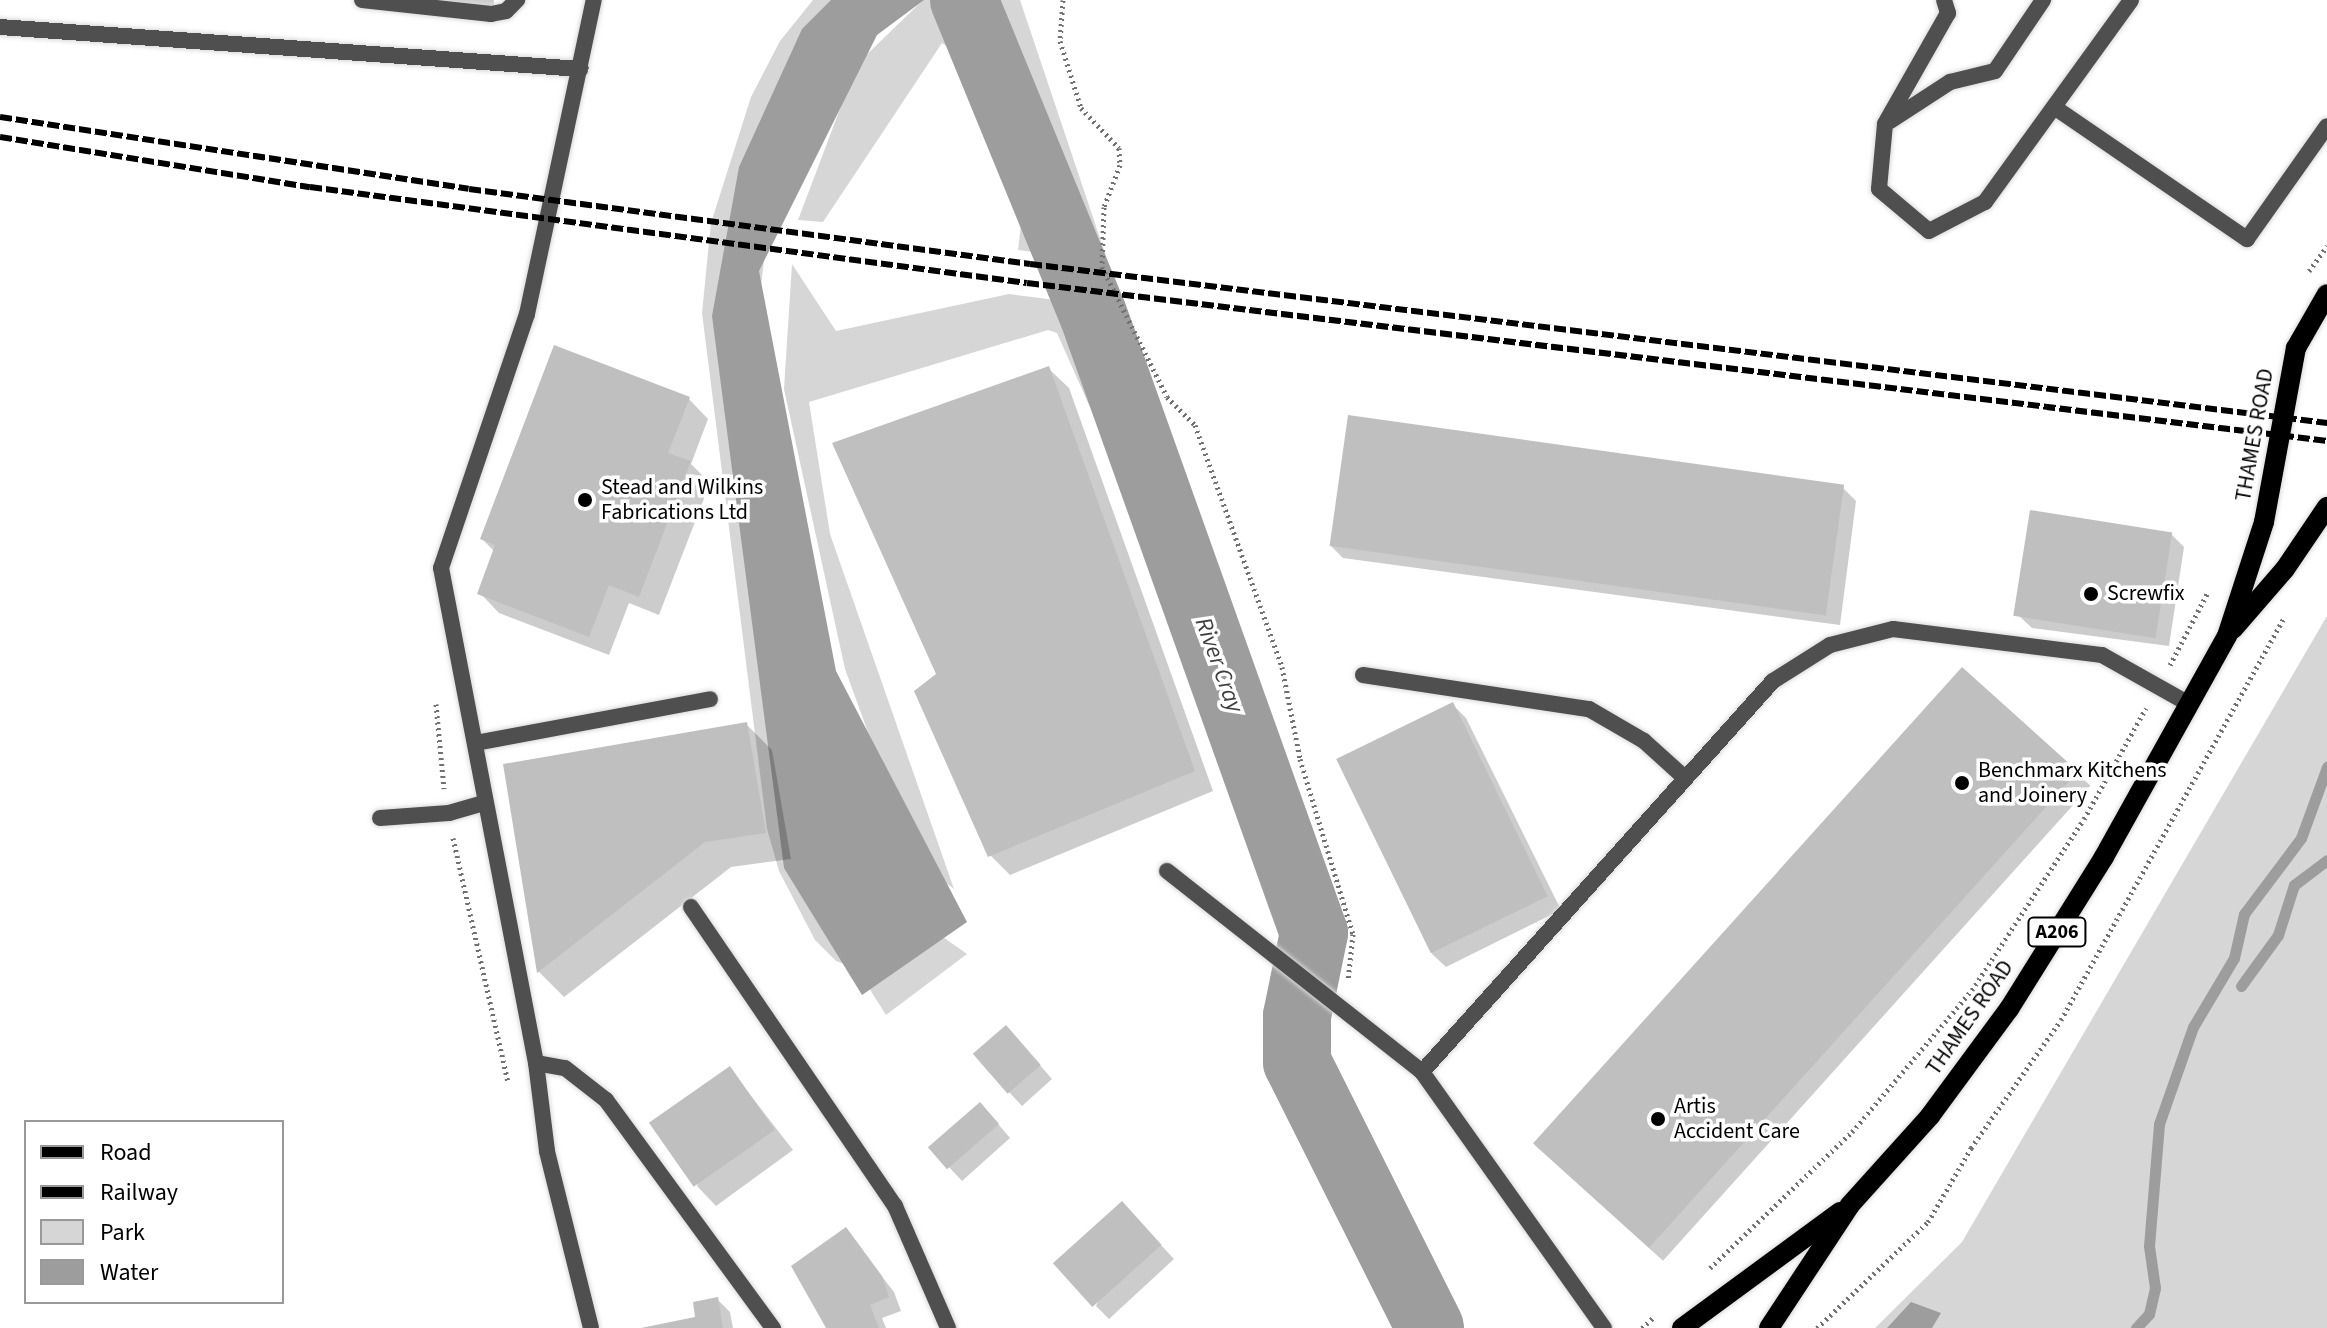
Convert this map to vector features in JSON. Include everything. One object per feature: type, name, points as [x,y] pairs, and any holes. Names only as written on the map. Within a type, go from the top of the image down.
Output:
[{"type":"main road","name":"THAMES ROAD","points":[[1769,1328],[1850,1205],[1930,1116],[2009,1009],[2104,857],[2227,636],[2264,522],[2296,348],[2327,294]]},
{"type":"main road","name":"THAMES ROAD","points":[[2227,636],[2285,569],[2327,507]]},
{"type":"main road","name":"THAMES ROAD","points":[[1682,1328],[1850,1205]]},
{"type":"street","points":[[362,0],[491,14],[506,11],[517,0]]},
{"type":"street","points":[[591,1328],[547,1151],[536,1063],[441,568],[527,314],[594,0]]},
{"type":"street","points":[[1944,0],[1948,13],[1885,124],[1879,189],[1929,231],[1985,202],[2131,0]]},
{"type":"street","points":[[1885,124],[1950,82],[1995,71],[2043,0]]},
{"type":"street","points":[[0,27],[580,69]]},
{"type":"street","points":[[2054,107],[2247,239],[2327,126]]},
{"type":"street","points":[[1422,1072],[1773,681],[1830,645],[1893,629],[2102,655],[2189,704]]},
{"type":"street","points":[[1363,675],[1589,709],[1644,741],[1685,778]]},
{"type":"street","points":[[476,743],[710,699]]},
{"type":"street","points":[[380,818],[449,813],[485,803]]},
{"type":"street","points":[[1167,871],[1286,968],[1422,1072],[1604,1328]]},
{"type":"street","points":[[691,907],[895,1206],[948,1328]]},
{"type":"street","points":[[536,1063],[565,1068],[606,1100],[773,1328]]},
{"type":"path","points":[[1063,0],[1060,41],[1081,108],[1119,148],[1120,165],[1104,207],[1102,267],[1167,397],[1195,425],[1282,667],[1300,759],[1353,934],[1346,995],[1350,1015]]},
{"type":"path","points":[[2304,281],[2327,246]]},
{"type":"path","points":[[1699,1278],[1852,1132],[1972,990],[2076,832],[2158,687],[2210,586]]},
{"type":"path","points":[[1817,1328],[1928,1222],[1971,1148],[2061,1020],[2292,603]]},
{"type":"path","points":[[1642,1328],[1664,1308]]},
{"type":"green space","points":[[813,0],[847,0],[728,290],[764,261],[753,351],[838,863],[967,954],[886,1015],[857,969],[836,961],[815,940],[779,871],[767,829],[702,313],[711,223],[751,97],[780,41]]},
{"type":"green space","points":[[923,0],[969,0],[1065,256],[1018,250],[1026,180],[984,74],[942,43],[823,222],[798,220],[857,64]]},
{"type":"green space","points":[[998,0],[1020,0],[1108,262]]},
{"type":"green space","points":[[792,264],[836,331],[1009,294],[1080,303],[1205,666],[1057,333],[1048,330],[809,402],[830,534],[954,889],[914,859],[845,669],[784,389]]},
{"type":"green space","points":[[2327,616],[2327,1328],[1875,1328],[1962,1242]]},
{"type":"water","points":[[831,0],[924,0],[877,35],[759,271],[836,671],[967,922],[862,995],[784,868],[712,316],[739,167],[802,29]]},
{"type":"water","points":[[1911,1302],[1941,1313],[1932,1328],[1887,1328]]},
{"type":"building","name":"Stead and Wilkins Fabrications Ltd","points":[[554,345],[690,397],[668,453],[691,461],[639,597],[609,585],[589,637],[477,594],[495,545],[480,539]]},
{"type":"building","points":[[1049,366],[1195,771],[988,857],[914,691],[936,674],[832,443]]},
{"type":"building","points":[[1348,415],[1844,485],[1826,615],[1330,546]]},
{"type":"building","name":"Screwfix","points":[[2030,510],[2172,533],[2155,638],[2013,616]]},
{"type":"building","points":[[1962,667],[2078,771],[1649,1248],[1533,1143]]},
{"type":"building","points":[[1453,702],[1548,896],[1431,953],[1336,759]]},
{"type":"building","points":[[747,722],[766,833],[705,842],[537,973],[503,764]]},
{"type":"building","points":[[1006,1025],[1041,1065],[1008,1094],[973,1054]]},
{"type":"building","points":[[730,1066],[775,1130],[694,1187],[649,1123]]},
{"type":"building","points":[[980,1102],[999,1124],[947,1169],[928,1147]]},
{"type":"building","points":[[1122,1201],[1161,1245],[1092,1307],[1053,1263]]},
{"type":"building","points":[[846,1227],[882,1276],[889,1297],[870,1305],[879,1328],[826,1328],[791,1266]]},
{"type":"building","points":[[718,1297],[723,1328],[641,1328],[695,1317],[693,1302]]},
{"type":"waterway","name":"River Cray","points":[[964,0],[1093,314],[1314,933],[1297,1016],[1297,1062],[1430,1328]]},
{"type":"waterway","points":[[2136,1328],[2149,1314],[2155,1288],[2149,1246],[2159,1124],[2193,1027],[2234,958],[2244,914],[2301,838],[2327,767]]},
{"type":"waterway","points":[[2241,986],[2278,935],[2294,885],[2327,860]]},
{"type":"railway","points":[[0,117],[469,189],[1030,264],[2327,423]]},
{"type":"railway","points":[[0,137],[310,187],[1027,283],[2327,441]]},
{"type":"place","name":"Stead and Wilkins Fabrications Ltd","points":[[585,500]]},
{"type":"place","name":"Screwfix","points":[[2091,594]]},
{"type":"place","name":"Benchmarx Kitchens and Joinery","points":[[1962,783]]},
{"type":"place","name":"Artis Accident Care","points":[[1658,1119]]}]
